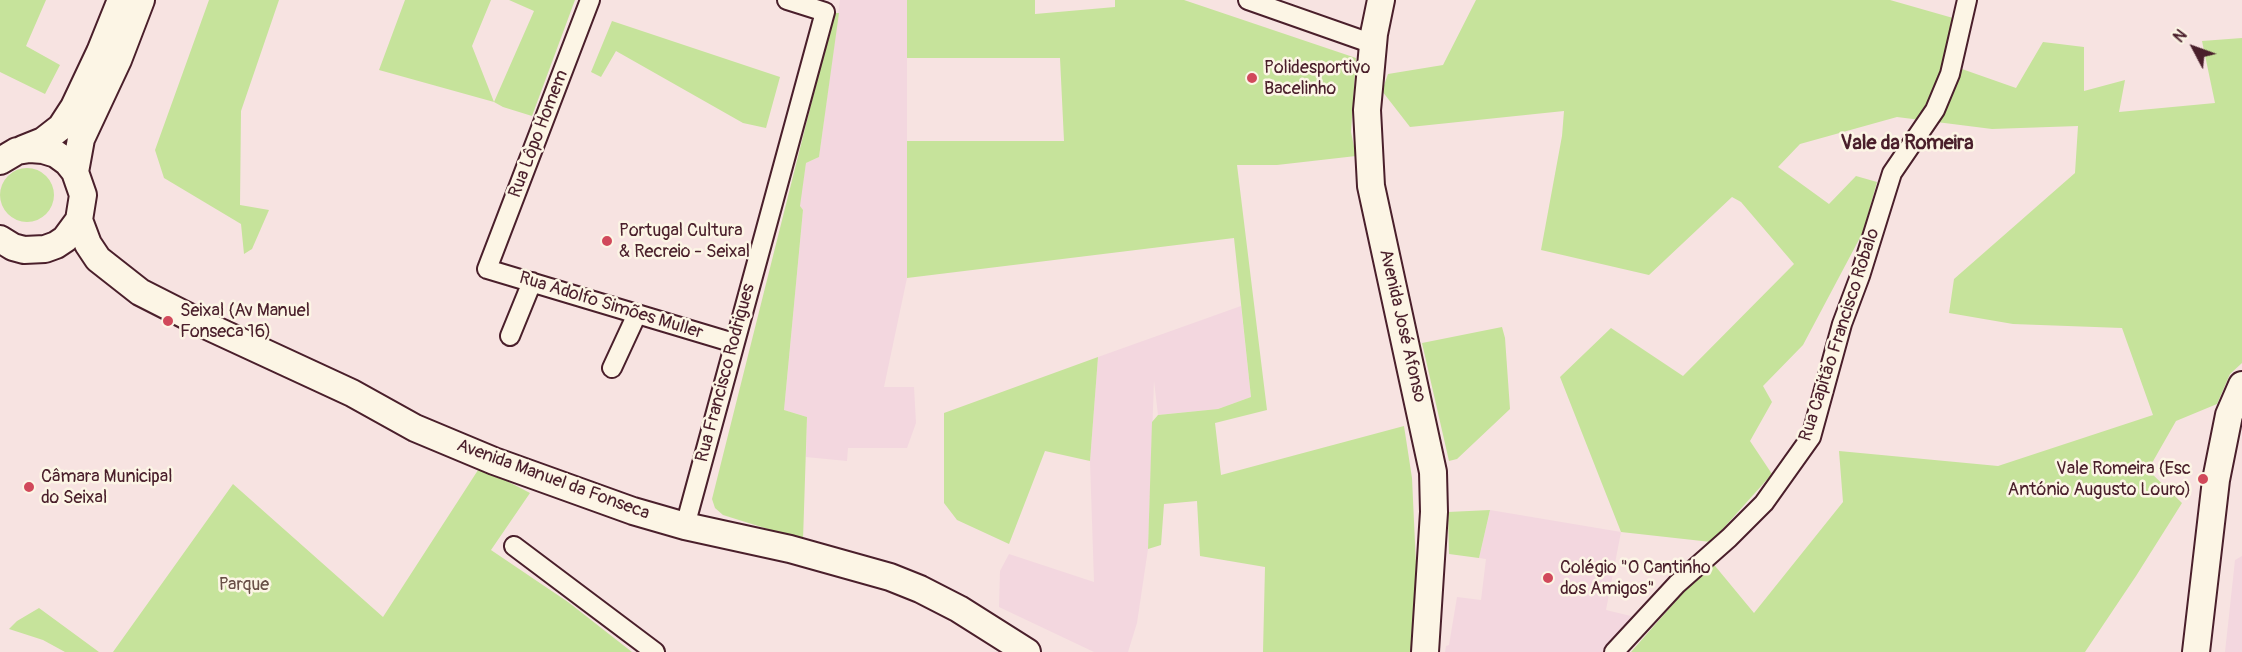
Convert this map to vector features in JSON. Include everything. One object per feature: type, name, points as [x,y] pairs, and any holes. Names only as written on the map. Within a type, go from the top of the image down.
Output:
[{"type":"street","points":[[9,156],[43,141],[61,127],[74,107],[100,52],[121,0]]},
{"type":"street","points":[[75,172],[81,139],[118,60],[141,0]]},
{"type":"street","name":"Rua Lôpo Homem","points":[[487,269],[590,0]]},
{"type":"street","name":"Rua Francisco Rodrigues","points":[[685,526],[825,12],[787,0]]},
{"type":"street","points":[[1248,0],[1373,44]]},
{"type":"street","name":"Avenida José Afonso","points":[[1381,0],[1373,44],[1367,110],[1371,186],[1433,472],[1434,512],[1425,652]]},
{"type":"street","name":"Rua Capitão Francisco Robalo","points":[[1614,652],[1677,584],[1730,538],[1764,503],[1811,437],[1842,324],[1860,276],[1892,173],[1935,111],[1950,74],[1967,0]]},
{"type":"street","points":[[1,242],[34,251],[56,245],[65,239],[79,220],[83,195],[75,172],[56,154],[43,150],[9,156]]},
{"type":"street","name":"Avenida Manuel da Fonseca","points":[[79,220],[88,243],[98,259],[117,276],[158,302],[320,377],[415,428],[494,461],[622,507],[685,526],[790,549],[900,581],[959,609],[1027,652]]},
{"type":"street","name":"Avenida Manuel da Fonseca","points":[[56,245],[98,259]]},
{"type":"street","name":"Rua Adolfo Simões Muller","points":[[487,269],[734,344]]},
{"type":"street","points":[[510,336],[532,282]]},
{"type":"street","points":[[612,368],[637,314]]},
{"type":"street","points":[[2196,652],[2216,480],[2229,415],[2242,385]]},
{"type":"street","points":[[514,546],[655,652]]},
{"type":"shaded area","points":[[840,0],[907,0],[907,278],[884,387],[914,387],[916,423],[907,448],[848,448],[847,461],[806,457],[807,417],[784,410],[803,210],[799,206],[806,163],[819,157]]},
{"type":"shaded area","points":[[1241,306],[1251,397],[1218,409],[1158,415],[1154,381],[1148,549],[1137,623],[1128,652],[1094,652],[999,607],[1000,571],[1009,554],[1094,582],[1090,461],[1098,357]]},
{"type":"shaded area","name":"Colégio \"O Cantinho dos Amigos\"","points":[[1490,510],[1621,532],[1606,610],[1635,617],[1604,652],[1445,652],[1446,646],[1449,645],[1457,597],[1481,600],[1486,559],[1479,558]]},
{"type":"shaded area","points":[[2242,556],[2242,652],[2225,652],[2235,560]]},
{"type":"green space","points":[[0,0],[46,0],[26,46],[60,65],[45,94],[0,72]]},
{"type":"green space","points":[[209,0],[279,0],[241,111],[240,205],[269,210],[252,249],[244,254],[241,224],[164,178],[155,150]]},
{"type":"green space","points":[[405,0],[491,0],[472,46],[494,102],[379,70]]},
{"type":"green space","points":[[509,0],[575,0],[532,116],[494,102],[534,11]]},
{"type":"green space","points":[[907,0],[1035,0],[1035,14],[1115,7],[1115,0],[1184,0],[1356,58],[1351,132],[1356,156],[1277,165],[1237,165],[1267,410],[1215,423],[1221,475],[1404,426],[1412,478],[1416,565],[1412,652],[1263,652],[1265,567],[1200,556],[1197,501],[1164,504],[1161,545],[1148,549],[1152,422],[1158,415],[1218,409],[1251,397],[1234,238],[907,278],[907,141],[1064,141],[1060,58],[907,58]]},
{"type":"green space","points":[[1476,0],[1890,0],[1953,18],[1942,62],[2016,88],[2043,42],[2084,47],[2084,91],[2125,80],[2119,112],[2215,103],[2202,41],[2242,38],[2242,363],[2230,374],[2217,404],[2176,421],[2148,470],[2182,503],[2085,652],[1631,652],[1711,561],[1754,613],[1843,502],[1839,451],[1998,466],[2153,415],[2122,328],[2013,324],[1949,313],[1954,279],[2075,173],[2078,126],[1992,129],[1897,117],[1800,144],[1778,167],[1829,204],[1856,176],[1877,182],[1863,232],[1803,345],[1763,386],[1772,402],[1750,441],[1772,474],[1711,542],[1621,532],[1560,377],[1611,328],[1683,376],[1794,264],[1741,202],[1732,197],[1649,275],[1541,250],[1562,136],[1564,111],[1410,127],[1382,91],[1388,74],[1443,65]]},
{"type":"green space","points":[[834,13],[839,13],[819,157],[806,163],[800,206],[803,210],[784,410],[807,417],[803,540],[723,515],[715,508],[712,499]]},
{"type":"green space","points":[[612,21],[780,77],[766,128],[743,123],[616,51],[601,77],[591,72]]},
{"type":"green space","points":[[22,168],[32,168],[42,172],[50,180],[54,195],[50,210],[42,218],[32,222],[22,222],[12,218],[4,210],[0,200],[0,190],[4,180],[12,172]]},
{"type":"green space","points":[[1502,327],[1505,338],[1510,409],[1457,459],[1449,461],[1422,343]]},
{"type":"green space","points":[[1098,357],[1090,461],[1045,451],[1009,544],[957,520],[944,503],[944,413]]},
{"type":"green space","name":"Parque","points":[[480,467],[530,493],[491,550],[568,602],[632,652],[113,652],[233,484],[383,617]]},
{"type":"green space","points":[[1490,510],[1479,558],[1449,554],[1448,512]]},
{"type":"green space","points":[[39,608],[99,652],[65,652],[43,640],[9,629],[17,621]]},
{"type":"place","name":"Polidesportivo Bacelinho","points":[[1252,78]]},
{"type":"place","name":"Portugal Cultura & Recreio - Seixal","points":[[607,241]]},
{"type":"place","name":"Seixal (Av Manuel Fonseca 16)","points":[[168,321]]},
{"type":"place","name":"Vale Romeira (Esc António Augusto Louro)","points":[[2203,479]]},
{"type":"place","name":"Câmara Municipal do Seixal","points":[[29,487]]},
{"type":"place","name":"Colégio \"O Cantinho dos Amigos\"","points":[[1548,578]]},
{"type":"district","name":"Vale da Romeira","points":[[1907,144]]}]
